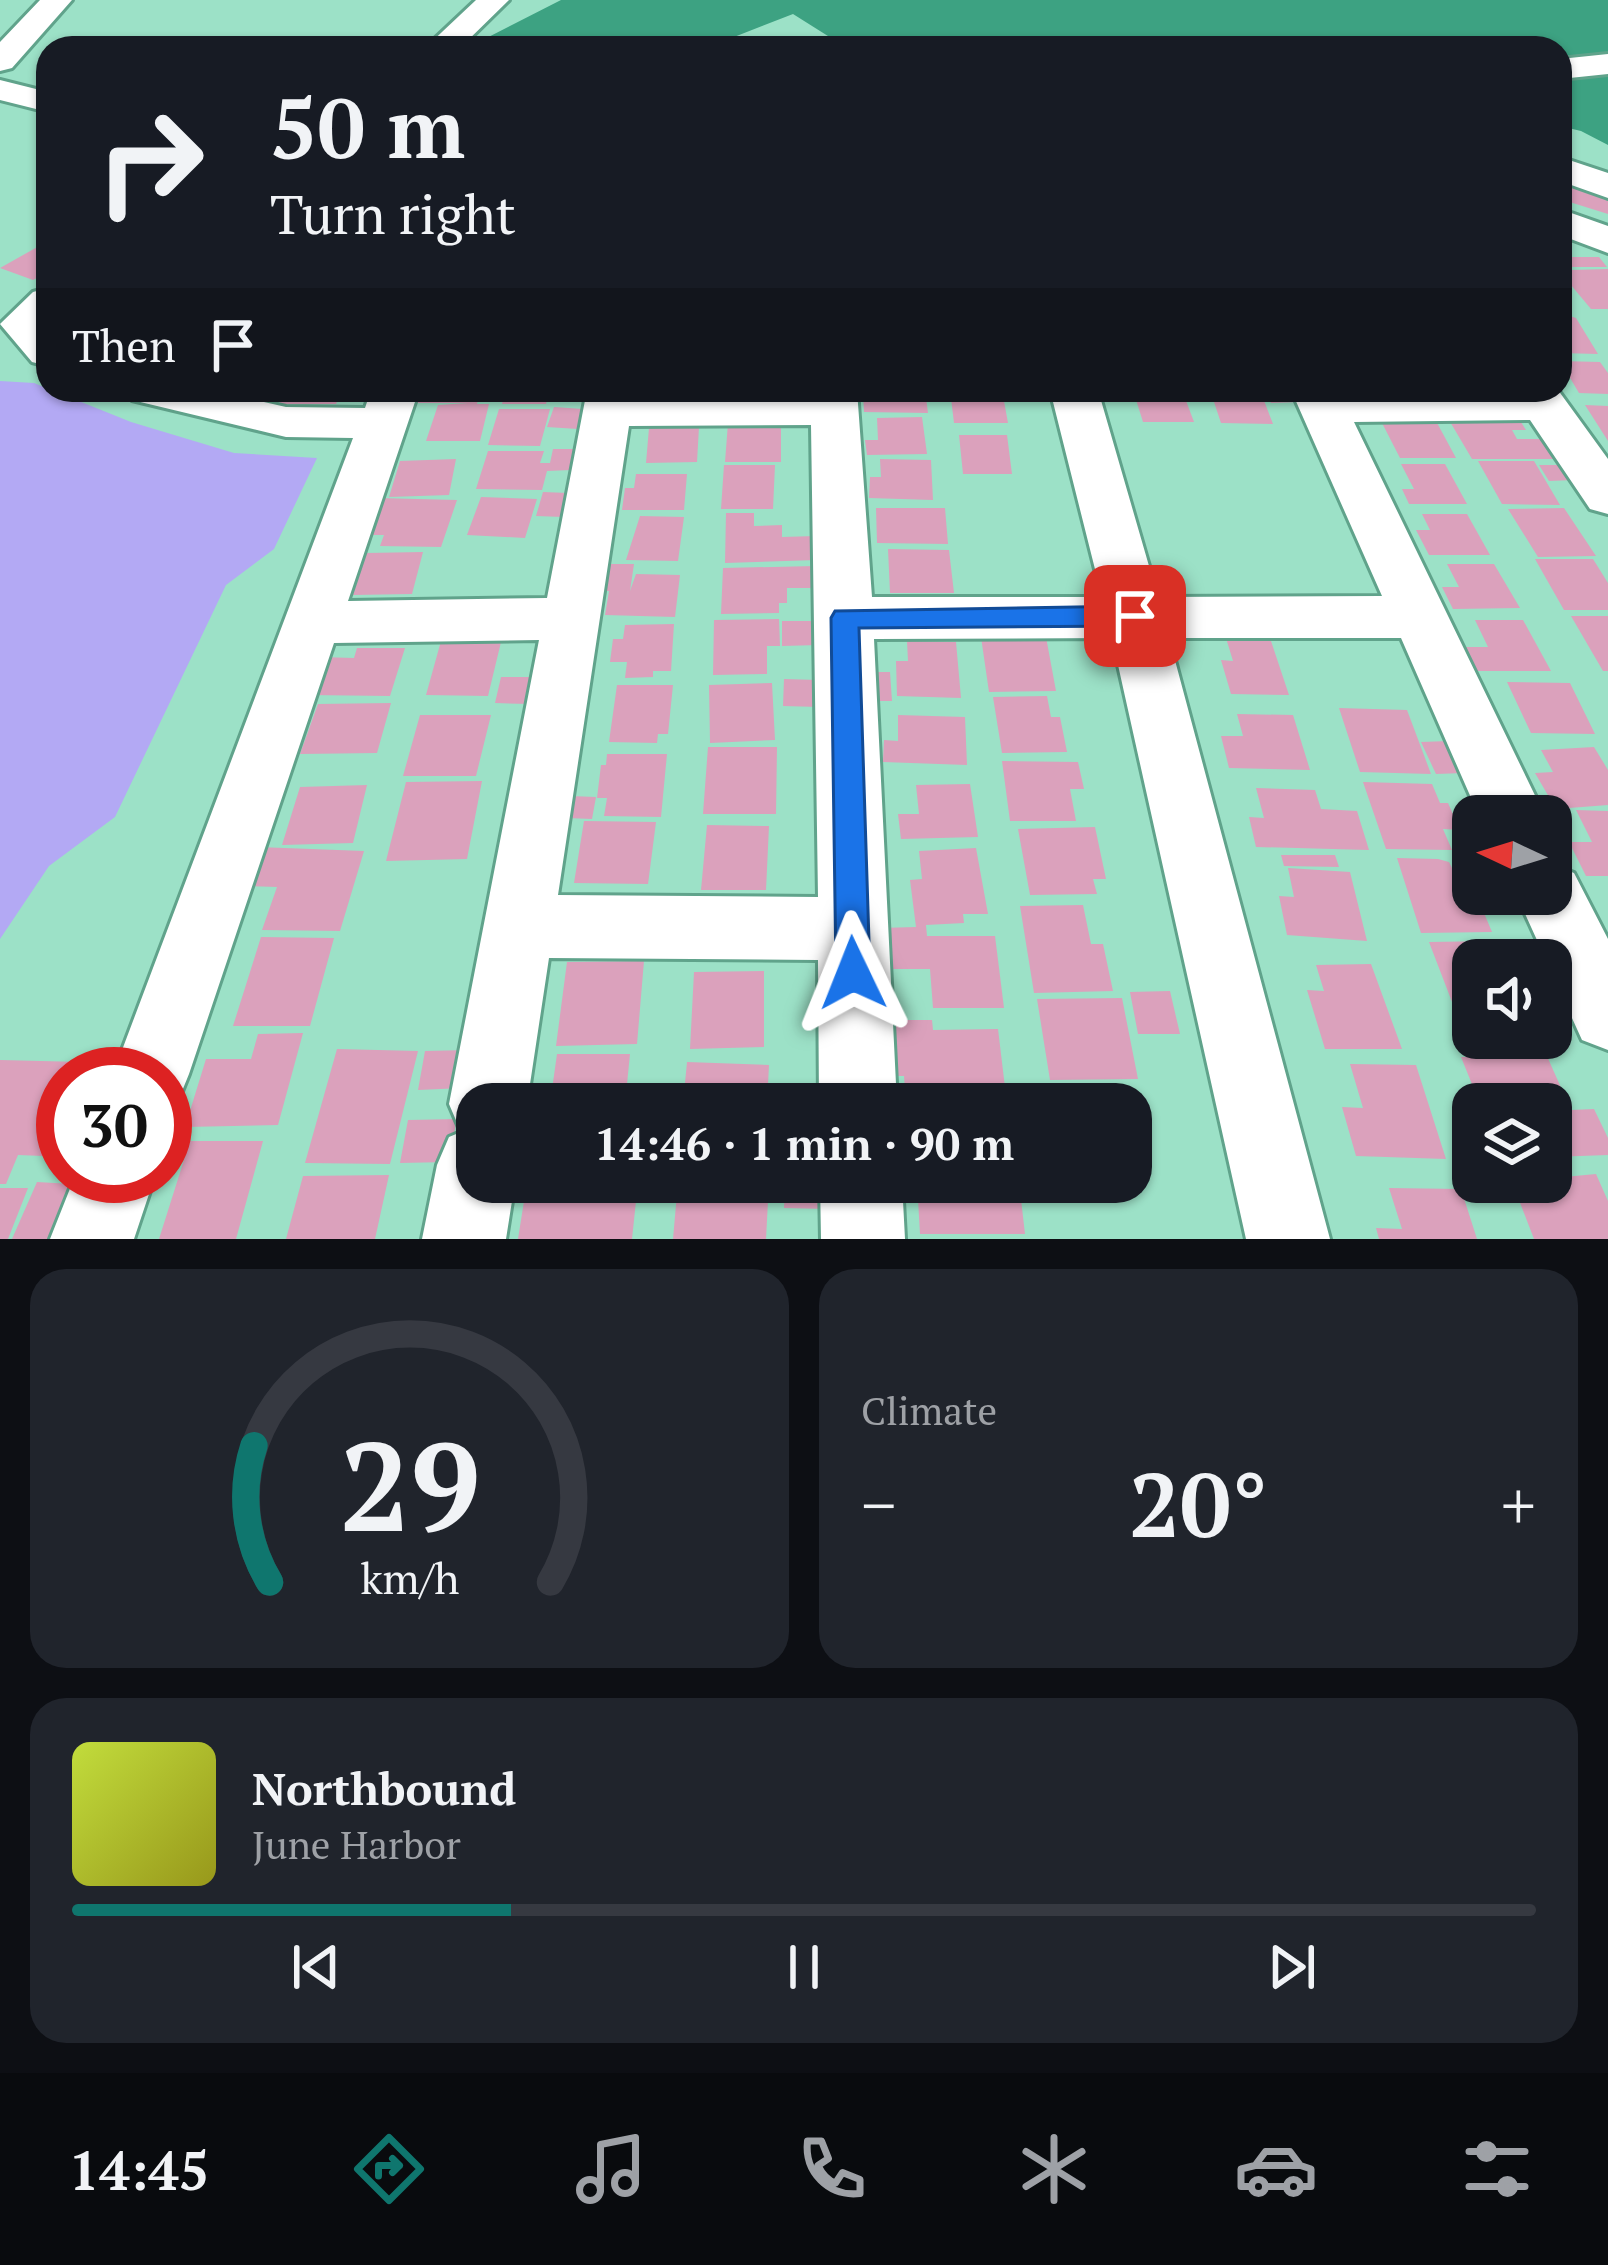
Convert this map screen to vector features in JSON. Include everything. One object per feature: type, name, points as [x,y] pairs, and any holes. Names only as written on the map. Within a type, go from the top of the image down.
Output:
[{"type":"street","points":[[0,61],[57,0]]},
{"type":"street","points":[[454,36],[494,0]]},
{"type":"street","points":[[1572,68],[1608,64]]},
{"type":"street","points":[[0,80],[36,77]]},
{"type":"street","points":[[0,90],[36,99]]},
{"type":"street","points":[[1572,172],[1608,186]]},
{"type":"street","points":[[1572,226],[1608,242]]},
{"type":"street","points":[[36,312],[22,324],[36,339]]},
{"type":"street","points":[[161,1047],[389,406],[286,422],[200,402]]},
{"type":"street","points":[[492,1083],[609,402]]},
{"type":"street","points":[[834,402],[857,1083]]},
{"type":"street","points":[[1077,402],[1135,616],[1288,1239]]},
{"type":"street","points":[[1321,402],[1502,795]]},
{"type":"street","points":[[1542,402],[1608,497]]},
{"type":"street","points":[[845,618],[1417,617]]},
{"type":"street","points":[[314,622],[571,620]]},
{"type":"street","points":[[1574,914],[1608,1015]]},
{"type":"street","points":[[519,926],[851,928]]},
{"type":"street","points":[[92,1239],[105,1203]]},
{"type":"street","points":[[464,1239],[470,1203]]},
{"type":"street","points":[[862,1203],[863,1239]]},
{"type":"green space","points":[[561,0],[1608,0],[1608,145],[1572,129],[1572,36],[828,36],[793,14],[737,36],[490,36]]},
{"type":"shaded area","points":[[0,381],[36,384],[36,402],[81,402],[234,453],[317,458],[274,549],[226,585],[115,817],[49,866],[0,939]]},
{"type":"building","points":[[1572,187],[1608,201],[1608,214],[1572,203]]},
{"type":"building","points":[[36,248],[36,278],[0,268]]},
{"type":"building","points":[[1572,257],[1599,257],[1607,267],[1572,267]]},
{"type":"building","points":[[1608,269],[1608,309],[1591,309],[1572,286],[1572,270]]},
{"type":"building","points":[[1572,317],[1576,318],[1598,354],[1572,353]]},
{"type":"building","points":[[1572,361],[1600,362],[1608,373],[1608,394],[1579,393],[1572,381]]},
{"type":"building","points":[[280,402],[337,402],[336,404]]},
{"type":"building","points":[[477,402],[489,404],[480,441],[426,441],[438,405],[468,403],[411,403]]},
{"type":"building","points":[[863,402],[927,402],[928,413],[864,412]]},
{"type":"building","points":[[951,402],[1004,402],[1008,423],[954,423]]},
{"type":"building","points":[[1137,402],[1186,402],[1194,422],[1143,422]]},
{"type":"building","points":[[1214,402],[1265,402],[1273,424],[1221,423]]},
{"type":"building","points":[[1585,405],[1608,406],[1608,441]]},
{"type":"building","points":[[554,407],[583,409],[578,429],[547,427]]},
{"type":"building","points":[[499,409],[550,409],[540,446],[488,445]]},
{"type":"building","points":[[922,417],[927,454],[867,455],[865,440],[878,440],[877,418]]},
{"type":"building","points":[[1519,419],[1526,430],[1512,430],[1517,439],[1543,439],[1556,459],[1472,459],[1449,420]]},
{"type":"building","points":[[1381,421],[1436,421],[1456,458],[1400,458]]},
{"type":"building","points":[[728,423],[781,423],[781,462],[725,462]]},
{"type":"building","points":[[699,427],[697,462],[646,463],[649,428]]},
{"type":"building","points":[[959,435],[1007,435],[1012,474],[963,474]]},
{"type":"building","points":[[553,449],[575,449],[571,470],[547,471],[542,490],[476,489],[488,451],[544,451],[540,463],[550,463]]},
{"type":"building","points":[[456,459],[449,495],[389,497],[400,461]]},
{"type":"building","points":[[880,459],[931,460],[933,500],[869,498],[870,477],[881,477]]},
{"type":"building","points":[[1478,461],[1534,461],[1560,505],[1502,504]]},
{"type":"building","points":[[1401,464],[1445,464],[1467,504],[1409,504],[1402,489],[1414,489]]},
{"type":"building","points":[[724,465],[775,465],[773,509],[721,509]]},
{"type":"building","points":[[1539,465],[1563,465],[1574,480],[1549,481]]},
{"type":"building","points":[[636,474],[687,474],[684,510],[622,510],[625,488],[634,488]]},
{"type":"building","points":[[543,492],[568,493],[563,517],[536,516]]},
{"type":"building","points":[[481,497],[537,499],[525,538],[467,535]]},
{"type":"building","points":[[378,498],[457,500],[441,547],[380,546],[384,535],[364,535]]},
{"type":"building","points":[[876,508],[945,508],[948,544],[877,543]]},
{"type":"building","points":[[1564,508],[1596,556],[1538,557],[1508,509]]},
{"type":"building","points":[[726,513],[754,513],[754,526],[782,525],[782,537],[816,536],[817,560],[725,563]]},
{"type":"building","points":[[1422,514],[1467,514],[1490,555],[1429,555],[1416,530],[1430,530]]},
{"type":"building","points":[[640,516],[684,517],[678,561],[626,560]]},
{"type":"building","points":[[888,549],[949,550],[954,593],[890,593]]},
{"type":"building","points":[[423,552],[412,594],[353,595],[366,553]]},
{"type":"building","points":[[1535,559],[1593,559],[1608,583],[1608,610],[1564,610]]},
{"type":"building","points":[[604,564],[634,564],[630,591],[636,574],[680,575],[675,617],[605,615],[609,591],[599,591]]},
{"type":"building","points":[[1447,564],[1494,564],[1520,608],[1453,609],[1442,587],[1459,587]]},
{"type":"building","points":[[815,566],[816,588],[787,588],[787,603],[779,603],[779,613],[721,614],[723,568]]},
{"type":"building","points":[[1571,616],[1608,616],[1608,671],[1603,671]]},
{"type":"building","points":[[779,619],[780,646],[767,646],[767,674],[713,675],[714,620]]},
{"type":"building","points":[[1475,620],[1523,620],[1551,671],[1477,671],[1465,647],[1488,647]]},
{"type":"building","points":[[782,621],[820,621],[819,645],[782,646]]},
{"type":"building","points":[[674,624],[671,671],[625,678],[627,662],[610,662],[613,639],[623,639],[625,625]]},
{"type":"building","points":[[981,637],[1046,637],[1056,691],[989,692]]},
{"type":"building","points":[[1226,638],[1270,638],[1289,695],[1231,694],[1221,660],[1233,661]]},
{"type":"building","points":[[441,641],[501,642],[488,696],[426,695]]},
{"type":"building","points":[[907,641],[956,642],[961,698],[897,696],[896,661],[908,661]]},
{"type":"building","points":[[357,648],[405,648],[390,696],[308,695],[320,657],[354,658]]},
{"type":"building","points":[[869,672],[890,672],[892,701],[871,701]]},
{"type":"building","points":[[501,677],[534,677],[529,704],[495,703]]},
{"type":"building","points":[[784,679],[819,680],[819,707],[783,706]]},
{"type":"building","points":[[1507,682],[1570,683],[1595,734],[1531,733]]},
{"type":"building","points":[[772,683],[775,740],[710,743],[709,685]]},
{"type":"building","points":[[617,685],[673,685],[668,734],[658,734],[657,743],[609,742]]},
{"type":"building","points":[[1047,696],[1051,717],[1060,717],[1067,752],[1002,753],[993,697]]},
{"type":"building","points":[[391,703],[377,753],[300,754],[318,704]]},
{"type":"building","points":[[1339,708],[1407,710],[1431,774],[1360,772]]},
{"type":"building","points":[[1237,714],[1293,715],[1310,770],[1229,768],[1221,736],[1243,736]]},
{"type":"building","points":[[420,715],[491,715],[476,776],[403,776]]},
{"type":"building","points":[[898,715],[965,717],[967,765],[883,762],[884,740],[898,741]]},
{"type":"building","points":[[1449,741],[1464,773],[1436,774],[1421,742]]},
{"type":"building","points":[[708,747],[777,747],[776,814],[703,814]]},
{"type":"building","points":[[1594,747],[1608,770],[1608,805],[1572,808],[1572,795],[1548,795],[1535,773],[1553,772],[1541,750]]},
{"type":"building","points":[[607,754],[667,754],[661,817],[604,816],[607,798],[597,798]]},
{"type":"building","points":[[1002,761],[1078,762],[1084,789],[1070,789],[1076,821],[1010,821]]},
{"type":"building","points":[[482,781],[467,859],[386,861],[406,782]]},
{"type":"building","points":[[1363,782],[1432,784],[1440,803],[1448,803],[1452,812],[1452,830],[1443,829],[1452,850],[1386,849]]},
{"type":"building","points":[[970,784],[978,837],[901,839],[898,814],[919,814],[916,785]]},
{"type":"building","points":[[367,785],[353,843],[282,845],[300,787]]},
{"type":"building","points":[[1256,788],[1315,790],[1321,809],[1357,811],[1369,850],[1256,847],[1249,817],[1264,818]]},
{"type":"building","points":[[570,796],[596,797],[592,819],[567,818]]},
{"type":"building","points":[[1576,810],[1608,811],[1608,876],[1586,876],[1572,848],[1572,842],[1592,842]]},
{"type":"building","points":[[584,821],[656,822],[648,884],[574,883]]},
{"type":"building","points":[[707,825],[769,826],[766,890],[701,890]]},
{"type":"building","points":[[1095,827],[1106,879],[1093,879],[1097,894],[1030,895],[1018,829]]},
{"type":"building","points":[[258,847],[364,851],[340,931],[262,930],[277,887],[244,886]]},
{"type":"building","points":[[976,848],[988,914],[963,914],[964,923],[926,925],[927,936],[995,936],[1004,1008],[933,1008],[930,969],[882,969],[880,928],[916,927],[910,880],[922,879],[919,851]]},
{"type":"building","points":[[1281,855],[1335,855],[1339,867],[1284,866]]},
{"type":"building","points":[[1397,858],[1449,862],[1452,915],[1485,915],[1492,932],[1421,933]]},
{"type":"building","points":[[1288,868],[1350,872],[1367,941],[1287,935],[1279,896],[1294,897]]},
{"type":"building","points":[[1083,905],[1091,944],[1103,944],[1113,991],[1034,993],[1020,906]]},
{"type":"building","points":[[261,937],[334,938],[310,1026],[233,1026]]},
{"type":"building","points":[[1429,942],[1452,942],[1452,1002]]},
{"type":"building","points":[[644,961],[637,1044],[556,1046],[567,962]]},
{"type":"building","points":[[1371,964],[1402,1049],[1325,1049],[1307,990],[1324,991],[1316,965]]},
{"type":"building","points":[[764,971],[764,1047],[690,1049],[694,972]]},
{"type":"building","points":[[1170,991],[1180,1034],[1138,1034],[1130,992]]},
{"type":"building","points":[[1122,998],[1138,1079],[1050,1080],[1037,999]]},
{"type":"building","points":[[885,1020],[932,1020],[933,1030],[998,1029],[1004,1083],[904,1083],[904,1076],[888,1076]]},
{"type":"building","points":[[303,1033],[278,1125],[192,1127],[192,1104],[206,1059],[251,1059],[258,1034]]},
{"type":"building","points":[[337,1049],[418,1051],[390,1164],[305,1163]]},
{"type":"building","points":[[469,1050],[464,1083],[456,1083],[456,1088],[418,1090],[425,1051]]},
{"type":"building","points":[[557,1054],[630,1054],[627,1083],[553,1083]]},
{"type":"building","points":[[1462,1059],[1548,1059],[1559,1083],[1472,1083]]},
{"type":"building","points":[[0,1060],[36,1061],[36,1156],[18,1155],[6,1184],[0,1184]]},
{"type":"building","points":[[687,1062],[769,1065],[768,1083],[685,1083]]},
{"type":"building","points":[[1350,1064],[1416,1065],[1446,1159],[1356,1156],[1342,1107],[1363,1108]]},
{"type":"building","points":[[1594,1109],[1608,1138],[1608,1155],[1572,1156],[1572,1110]]},
{"type":"building","points":[[456,1119],[448,1162],[400,1163],[408,1120]]},
{"type":"building","points":[[192,1141],[263,1141],[236,1239],[159,1239],[170,1203],[192,1203]]},
{"type":"building","points":[[1596,1174],[1608,1201],[1608,1239],[1534,1239],[1520,1203],[1572,1203],[1572,1176]]},
{"type":"building","points":[[389,1175],[375,1239],[286,1239],[303,1176]]},
{"type":"building","points":[[36,1184],[36,1203],[64,1203],[49,1239],[12,1239]]},
{"type":"building","points":[[0,1188],[28,1188],[8,1239],[0,1239]]},
{"type":"building","points":[[1389,1188],[1452,1189],[1452,1203],[1465,1203],[1477,1239],[1379,1239],[1376,1228],[1402,1229]]},
{"type":"building","points":[[524,1203],[636,1203],[632,1239],[518,1239]]},
{"type":"building","points":[[676,1203],[768,1203],[766,1239],[673,1239]]},
{"type":"building","points":[[784,1203],[826,1203],[826,1209],[784,1208]]},
{"type":"building","points":[[918,1203],[1021,1203],[1025,1234],[920,1234]]},
{"type":"route","points":[[853,973],[845,618],[1135,616]]}]
